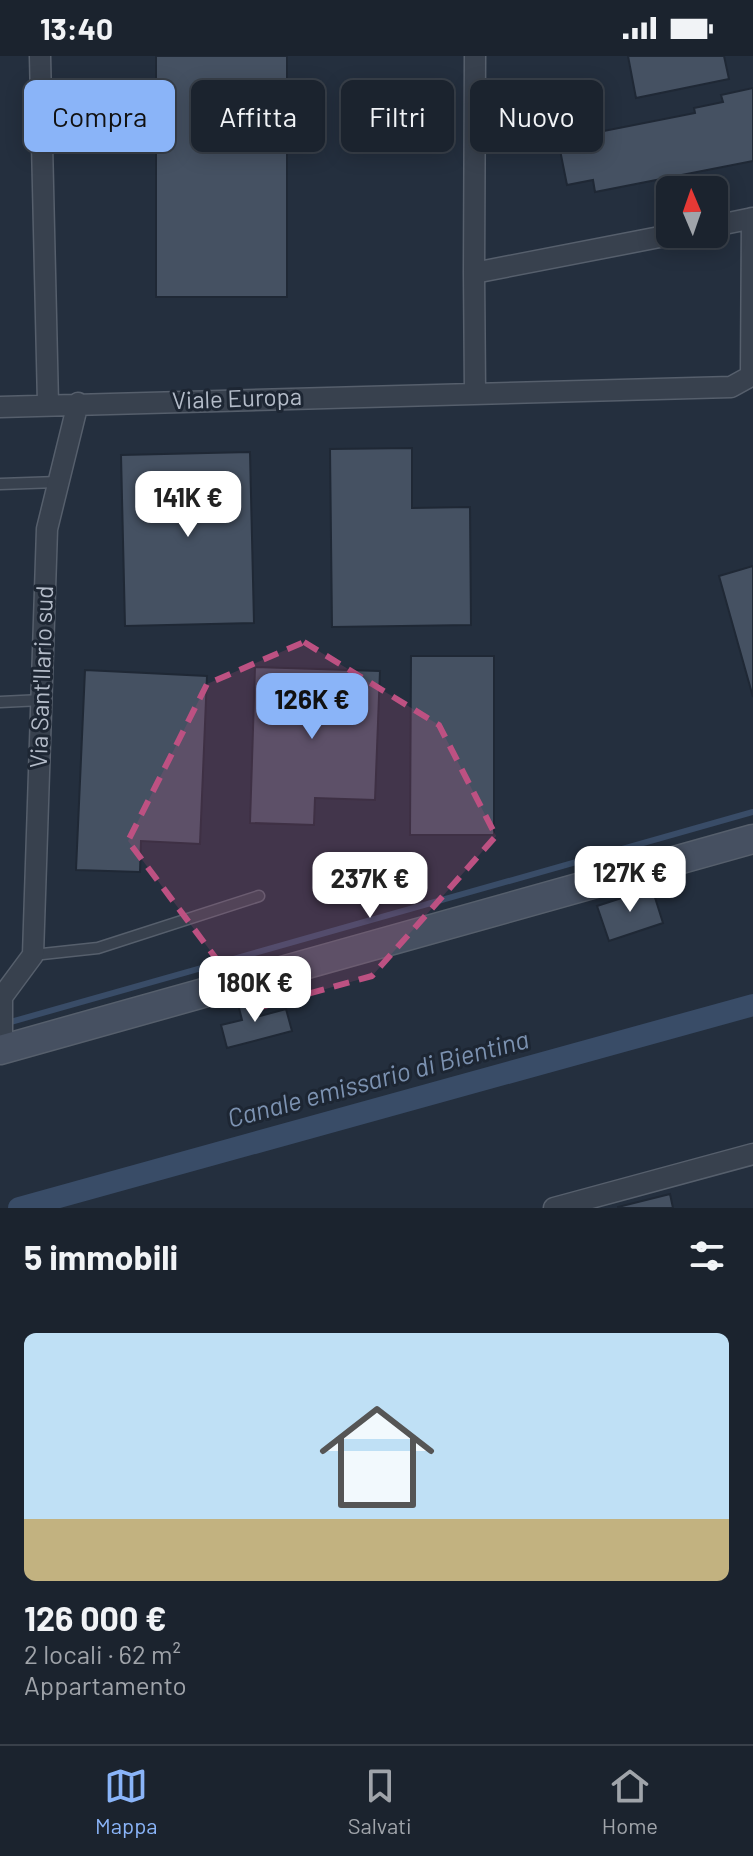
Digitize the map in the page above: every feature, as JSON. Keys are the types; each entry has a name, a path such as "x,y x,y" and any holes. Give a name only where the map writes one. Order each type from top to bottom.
{"main road":[{"path":"1,1045 753,839"}],"street":[{"path":"40,56 48,404"},
{"path":"475,56 475,392"},
{"name":"Viale Europa","path":"0,407 731,387 751,376 752,218 728,223"},
{"path":"474,273 656,238"},
{"name":"Via Sant'Ilario sud","path":"33,955 47,529 78,403"},
{"path":"1,1045 2,997 33,955"},
{"path":"554,1208 753,1154"}],"lane":[{"path":"0,484 58,482"},
{"path":"0,702 42,700"},
{"path":"33,955 98,948 259,896"}],"highlighted area":[{"path":"304,642 439,725 496,836 372,976 254,1009 128,841 207,684"}],"building":[{"path":"156,56 287,56 287,80 191,80 191,152 287,152 287,297 156,297 156,152 175,152 175,80 156,80"},
{"path":"628,56 724,56 729,79 636,98"},
{"path":"753,88 753,161 677,176 656,176 656,180 595,192 593,180 567,185 560,152 603,152 603,131 695,113 694,108 723,102 721,95"},
{"path":"412,448 412,508 470,507 471,625 332,627 330,449"},
{"path":"250,452 254,623 125,626 121,455"},
{"path":"753,566 753,697 719,576"},
{"path":"411,656 494,656 494,835 410,835"},
{"path":"255,667 380,671 375,800 315,798 314,825 250,823"},
{"path":"85,670 207,676 200,844 141,841 140,872 76,870"},
{"path":"652,888 663,923 609,941 597,906"},
{"path":"255,995 260,1016 286,1009 292,1031 227,1048 221,1025 242,1020 237,1000"},
{"path":"670,1194 673,1208 618,1208 618,1207"}],"waterway":[{"path":"7,1023 753,812"},
{"name":"Canale emissario di Bientina","path":"19,1208 753,1005"}]}
